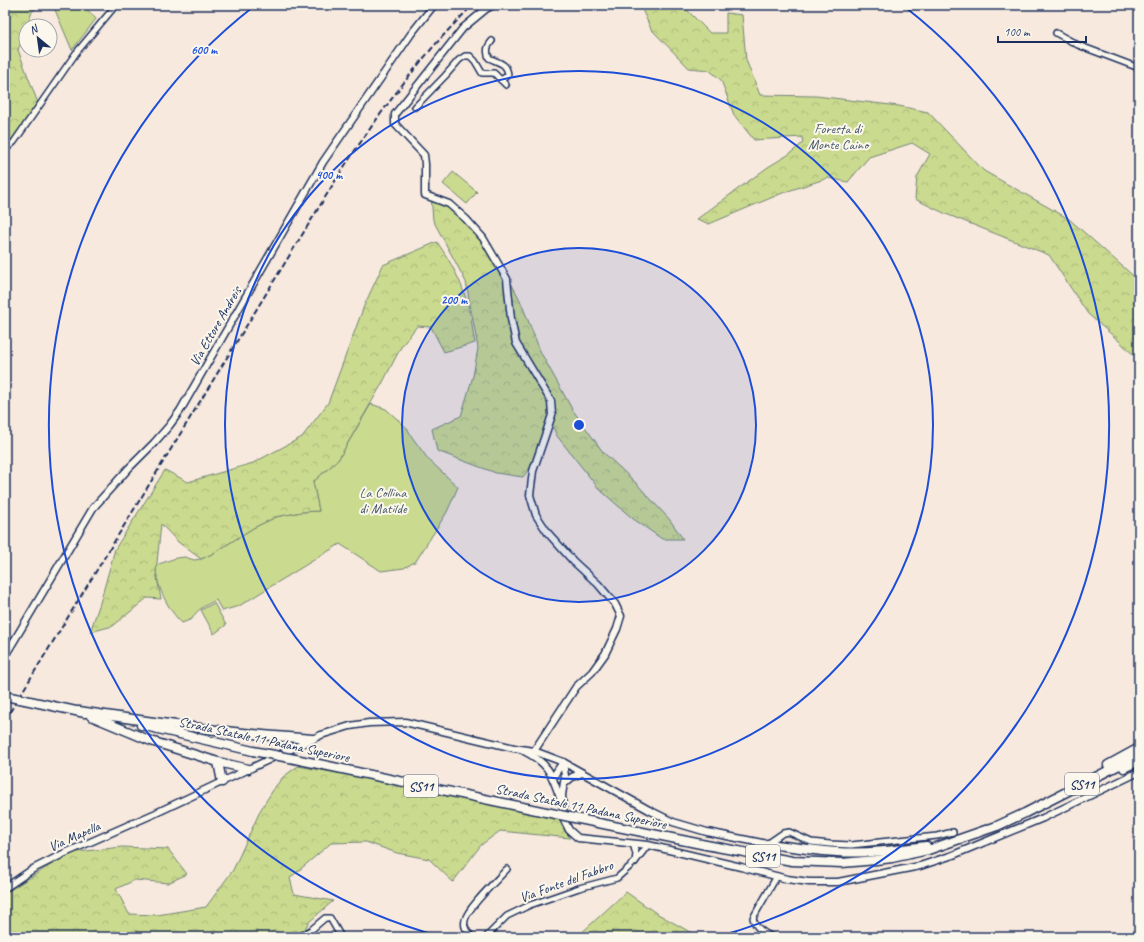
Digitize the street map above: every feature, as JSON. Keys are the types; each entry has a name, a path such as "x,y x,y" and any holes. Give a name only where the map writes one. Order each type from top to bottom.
{"highway":[{"name":"Strada Statale 11 Padana Superiore","path":"5,696 253,751 579,819 792,861 842,863 876,860 914,853 948,843 1026,813 1139,755"},
{"path":"79,712 269,736 312,739"},
{"path":"79,712 151,741 218,762 248,769"},
{"path":"1026,813 1065,787 1139,748"},
{"path":"1026,813 1052,804 1139,761"},
{"path":"218,762 222,782"},
{"path":"767,844 830,852 855,853 889,851 948,843"}],"street":[{"path":"5,150 14,142 76,53 116,5"},
{"name":"Via Ettore Andreis","path":"6,652 93,508 154,443 180,411 323,162 411,34 434,5"},
{"path":"493,5 463,28 395,114 395,124 424,155 425,195 449,204 466,219 483,238 507,279 511,319 516,343 551,401 552,415 532,471 530,495 536,514 548,533 573,561 598,584 615,604 621,616 617,628 604,654 592,672 576,687 534,751"},
{"path":"1056,33 1078,45 1139,68"},
{"path":"492,41 486,52 489,58 504,64 507,69 508,75 501,80"},
{"path":"415,107 459,60 465,56 470,56 475,61 482,73 494,73 506,85"},
{"name":"Via Mapella","path":"5,888 46,862 156,813 321,734 350,726 369,723 405,722 519,749"},
{"path":"519,749 534,751 563,762 673,822 707,832 767,844 783,833 789,832 811,842 851,845 916,839 953,832"},
{"path":"519,749 543,763 551,773 562,806 566,825 578,838 648,845 787,879 809,882 838,882 920,866 954,855 1043,818 1139,772"},
{"path":"554,779 555,774 563,762"},
{"path":"562,806 564,784 563,762"},
{"path":"564,784 568,779 582,773"},
{"path":"633,844 636,854 635,862"},
{"name":"Via Fonte del Fabbro","path":"486,937 507,916 530,905 566,892 616,878 635,862 648,845"},
{"path":"472,937 466,929 465,920 467,915 481,896 507,869"},
{"path":"772,937 755,925 753,918 777,876"},
{"path":"299,937 311,930 325,918 330,918 341,937"}],"green space":[{"path":"5,5 38,5 32,12 30,18 18,18 18,58 21,58 38,103 32,116 5,148"},
{"path":"53,5 83,5 96,19 72,50"},
{"name":"Foresta di Monte Caino","path":"640,5 682,5 710,33 726,33 726,13 742,15 746,60 760,95 816,96 899,106 928,112 984,171 1069,219 1139,281 1139,360 1088,314 1049,255 946,214 915,199 917,177 930,154 912,143 869,157 848,182 828,178 785,192 709,224 697,219 768,167 788,155 803,143 802,137 754,140 734,115 721,80 709,70 689,68 651,29"},
{"path":"453,172 477,192 467,204 443,184"},
{"path":"431,196 436,196 453,204 491,245 520,300 541,353 572,409 603,452 635,482 670,520 683,539 662,539 632,518 599,489 557,436 551,423 542,452 523,477 496,473 437,451 432,429 461,416 473,376 478,348 466,282 433,220"},
{"path":"437,242 447,257 463,289 475,343 444,352 431,327 417,326 401,347 383,382 338,460 313,482 319,511 301,512 276,517 253,528 214,553 201,559 178,542 161,524 156,572 161,599 147,598 113,626 90,632 100,603 115,549 165,470 188,482 253,463 302,437 328,403 364,306 383,265"},
{"name":"La Collina di Matilde","path":"371,404 386,409 407,428 428,459 458,487 447,512 416,561 404,568 381,571 340,544 239,606 222,611 216,600 199,610 192,619 182,623 167,604 163,596 156,572 156,565 176,558 185,557 194,560 201,559 214,553 253,528 276,517 301,512 319,511 313,482 338,460"},
{"path":"214,603 226,625 214,634 201,610"},
{"path":"298,766 413,786 558,819 570,838 500,831 481,845 453,882 429,859 397,853 366,842 331,843 290,878 294,894 333,901 309,922 300,937 5,937 5,893 75,850 77,852 122,847 168,849 187,874 168,883 135,880 116,889 129,914 157,915 206,907 233,870 261,809 275,787 283,777"},
{"path":"626,892 656,913 699,937 577,937"}],"railway":[{"path":"5,720 340,173 370,129 418,65 473,5"}]}
